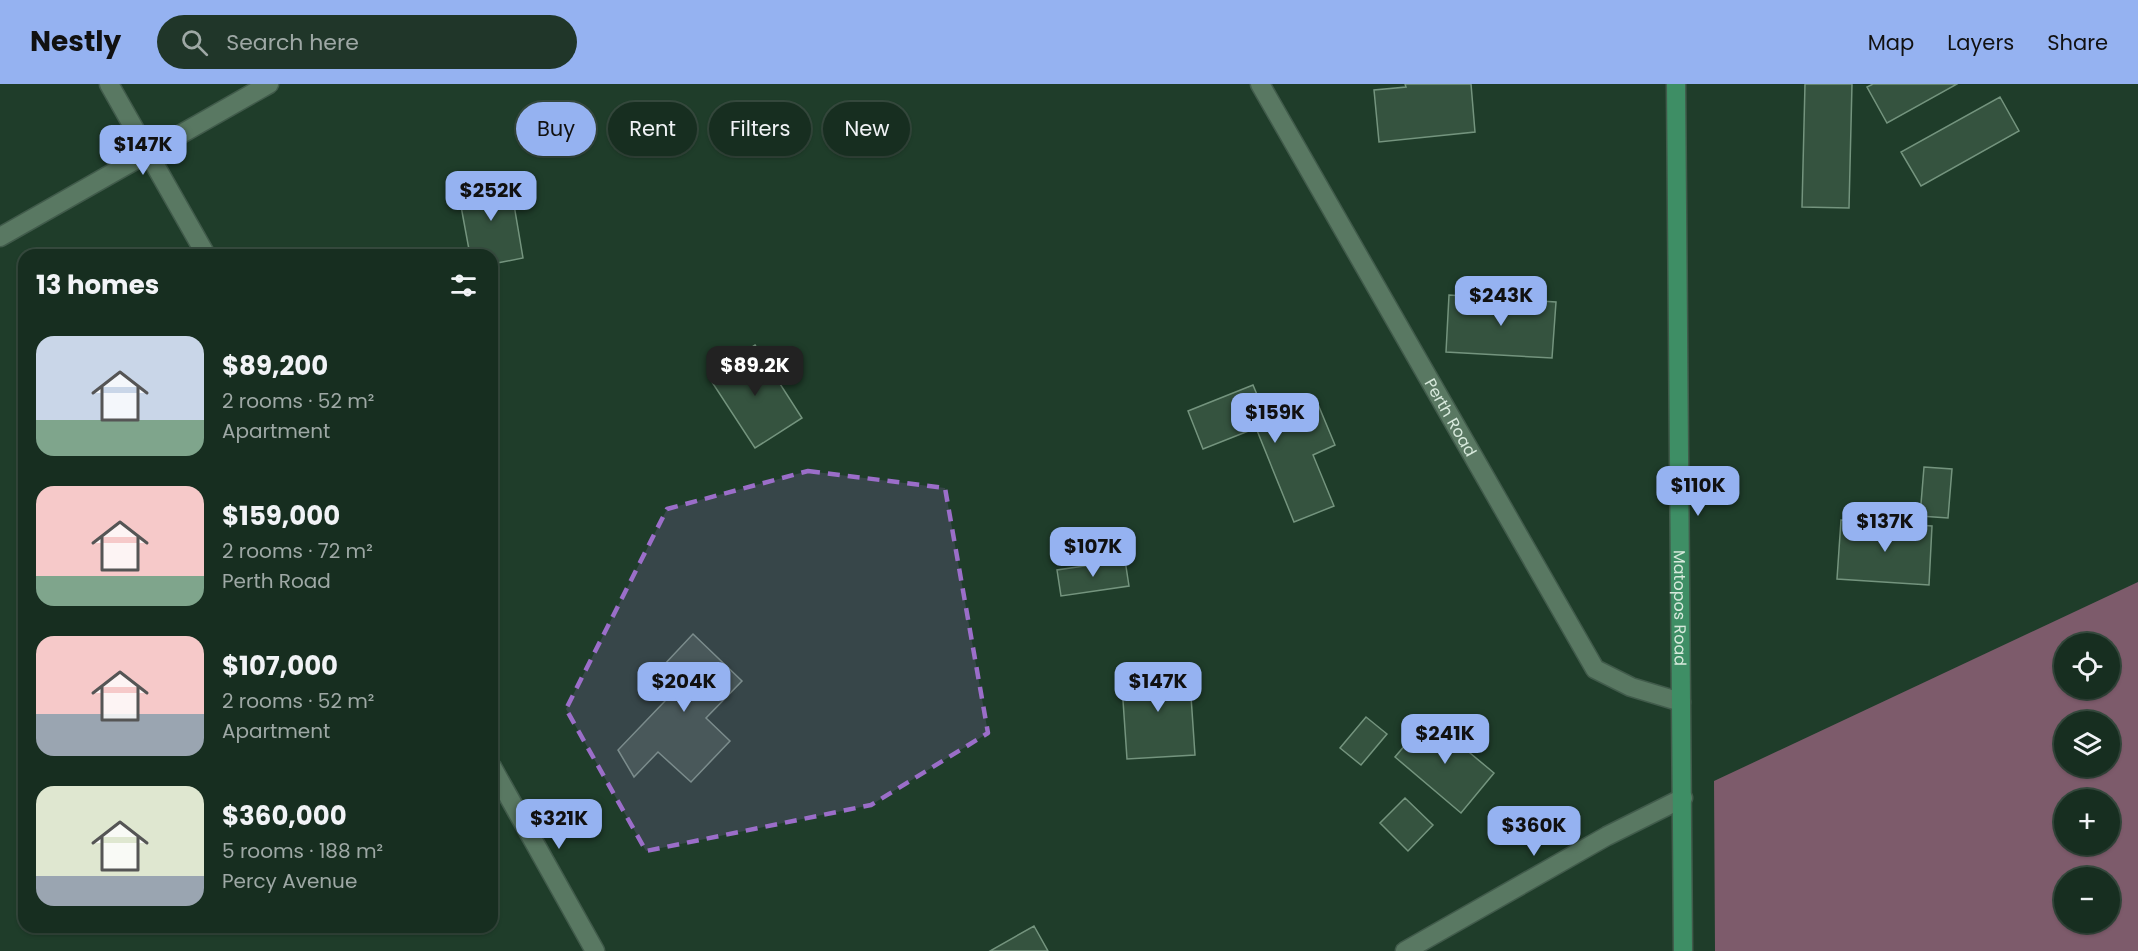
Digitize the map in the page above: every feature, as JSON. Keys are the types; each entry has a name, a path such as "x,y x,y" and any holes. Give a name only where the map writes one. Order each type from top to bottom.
{"main road":[{"name":"Matopos Road","path":"1676,84 1683,951"}],"street":[{"path":"110,84 203,249"},
{"path":"0,237 269,84"},
{"name":"Perth Road","path":"1260,84 1595,669 1631,687 1681,702"},
{"path":"498,778 595,951"},
{"path":"1405,951 1607,836 1683,798"}],"highlighted area":[{"path":"808,471 945,488 988,733 871,805 646,851 566,709 667,509"}],"shaded area":[{"path":"2138,582 2138,951 1715,951 1714,781"}],"building":[{"path":"1405,84 1471,84 1475,132 1379,142 1374,90 1406,87"},
{"path":"1805,84 1852,84 1849,208 1802,207"},
{"path":"1873,84 1957,84 1887,123 1867,87"},
{"path":"2000,97 2019,131 1921,186 1901,152"},
{"path":"510,181 523,258 498,263 498,249 469,249 458,190"},
{"path":"1449,295 1556,302 1552,358 1446,352"},
{"path":"755,345 802,418 755,448 708,376"},
{"path":"1253,385 1268,421 1317,402 1335,445 1313,455 1334,506 1294,522 1256,428 1203,449 1188,411"},
{"path":"1924,467 1952,469 1948,518 1920,516"},
{"path":"1841,520 1932,526 1929,585 1837,579"},
{"path":"1125,560 1129,586 1061,596 1057,570"},
{"path":"693,634 742,681 706,718 730,741 691,782 658,752 634,777 618,750 665,701 647,683"},
{"path":"1189,667 1195,755 1127,759 1121,671"},
{"path":"1366,717 1387,734 1361,765 1340,748"},
{"path":"1428,718 1494,773 1461,813 1395,757"},
{"path":"1405,798 1433,825 1408,851 1380,823"},
{"path":"1034,926 1048,951 990,951"}]}
